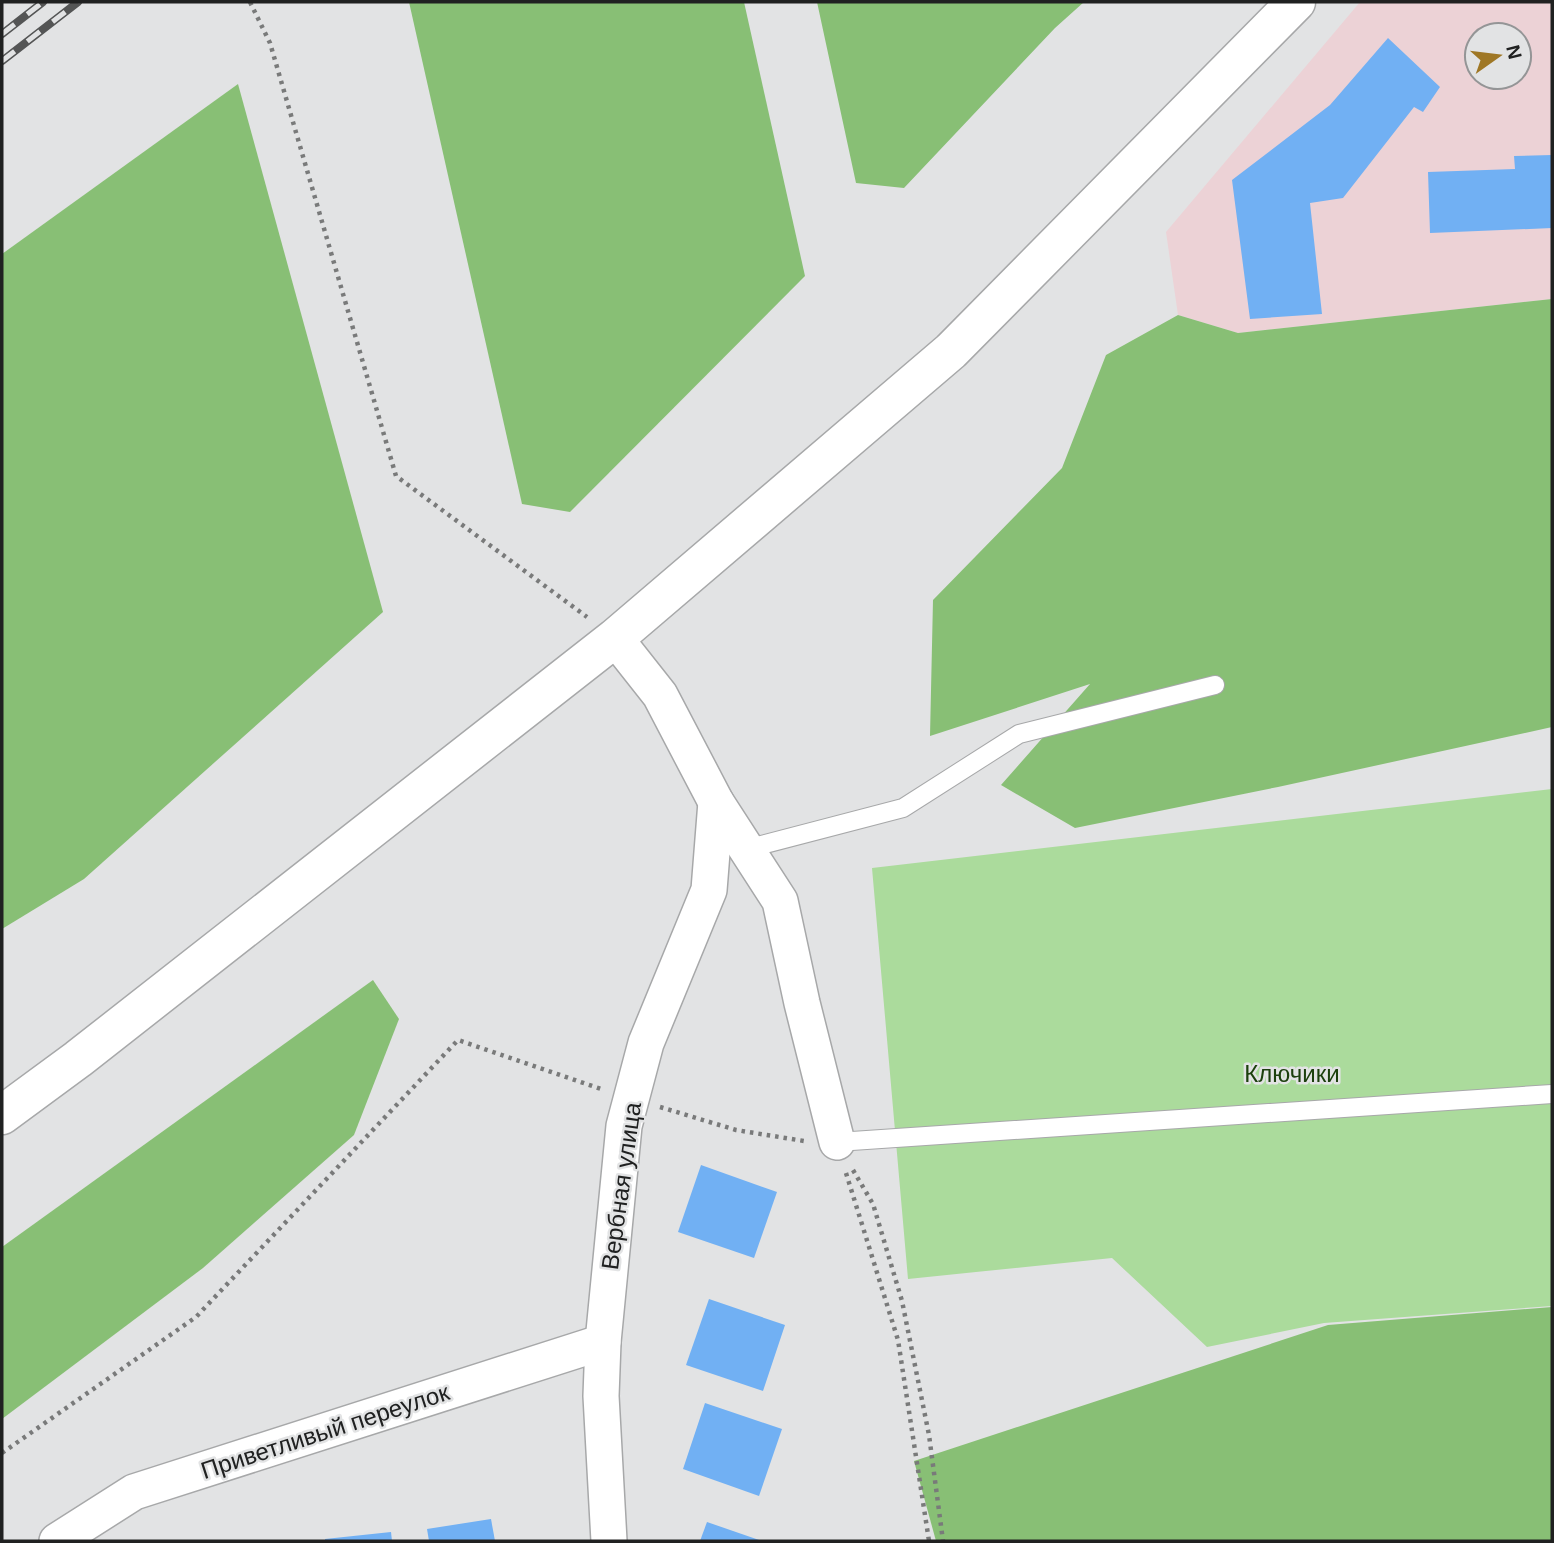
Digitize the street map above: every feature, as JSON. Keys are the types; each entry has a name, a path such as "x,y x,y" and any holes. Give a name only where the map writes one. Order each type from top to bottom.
{"main road":[{"path":"2,1115 78,1059 615,638 951,351 1296,2"}],"street":[{"path":"615,638 660,695 716,802 780,901 837,1142"},
{"name":"Вербная улица","path":"609,1541 601,1396 603,1342 624,1126 646,1043 709,890 716,802"},
{"name":"Приветливый переулок","path":"57,1541 134,1492 603,1342"}],"lane":[{"path":"746,849 903,808 1019,734 1215,685"},
{"path":"837,1142 1552,1094"}],"path":[{"path":"250,2 270,43 396,476 615,638"},
{"path":"2,1453 196,1317 458,1040 632,1099 736,1130 802,1141 837,1142"},
{"path":"837,1142 898,1340 929,1541"},
{"path":"837,1142 873,1204 902,1301 929,1434 943,1541"}],"shaded area":[{"path":"1360,2 1552,2 1552,299 1238,333 1178,315 1166,232"}],"green space":[{"path":"409,2 744,2 805,276 570,512 522,504"},
{"path":"817,2 1084,2 1055,28 904,188 856,183"},
{"path":"238,84 383,612 84,879 2,929 2,254"},
{"path":"1552,299 1552,727 1075,828 1001,785 1090,684 930,736 933,600 1062,468 1106,355 1178,315 1238,333"},
{"name":"Ключики","path":"1552,789 1552,1306 1324,1323 1207,1347 1112,1258 908,1279 872,868"},
{"path":"373,980 399,1019 354,1135 203,1268 2,1419 2,1247"},
{"path":"1552,1307 1552,1541 936,1541 914,1461 1328,1325"}],"building":[{"path":"1388,38 1440,87 1423,112 1414,107 1343,198 1310,203 1322,314 1250,319 1232,180 1330,105"},
{"path":"1552,155 1552,228 1430,233 1428,172 1515,169 1514,156"},
{"path":"701,1165 777,1192 754,1258 678,1232"},
{"path":"709,1299 785,1325 763,1391 686,1365"},
{"path":"705,1403 782,1429 759,1496 683,1469"},
{"path":"491,1519 495,1541 429,1541 427,1529"},
{"path":"707,1522 762,1541 700,1541"},
{"path":"391,1532 392,1541 325,1541 325,1539"}],"railway":[{"path":"2,34 43,2"},
{"path":"2,61 78,2"}]}
